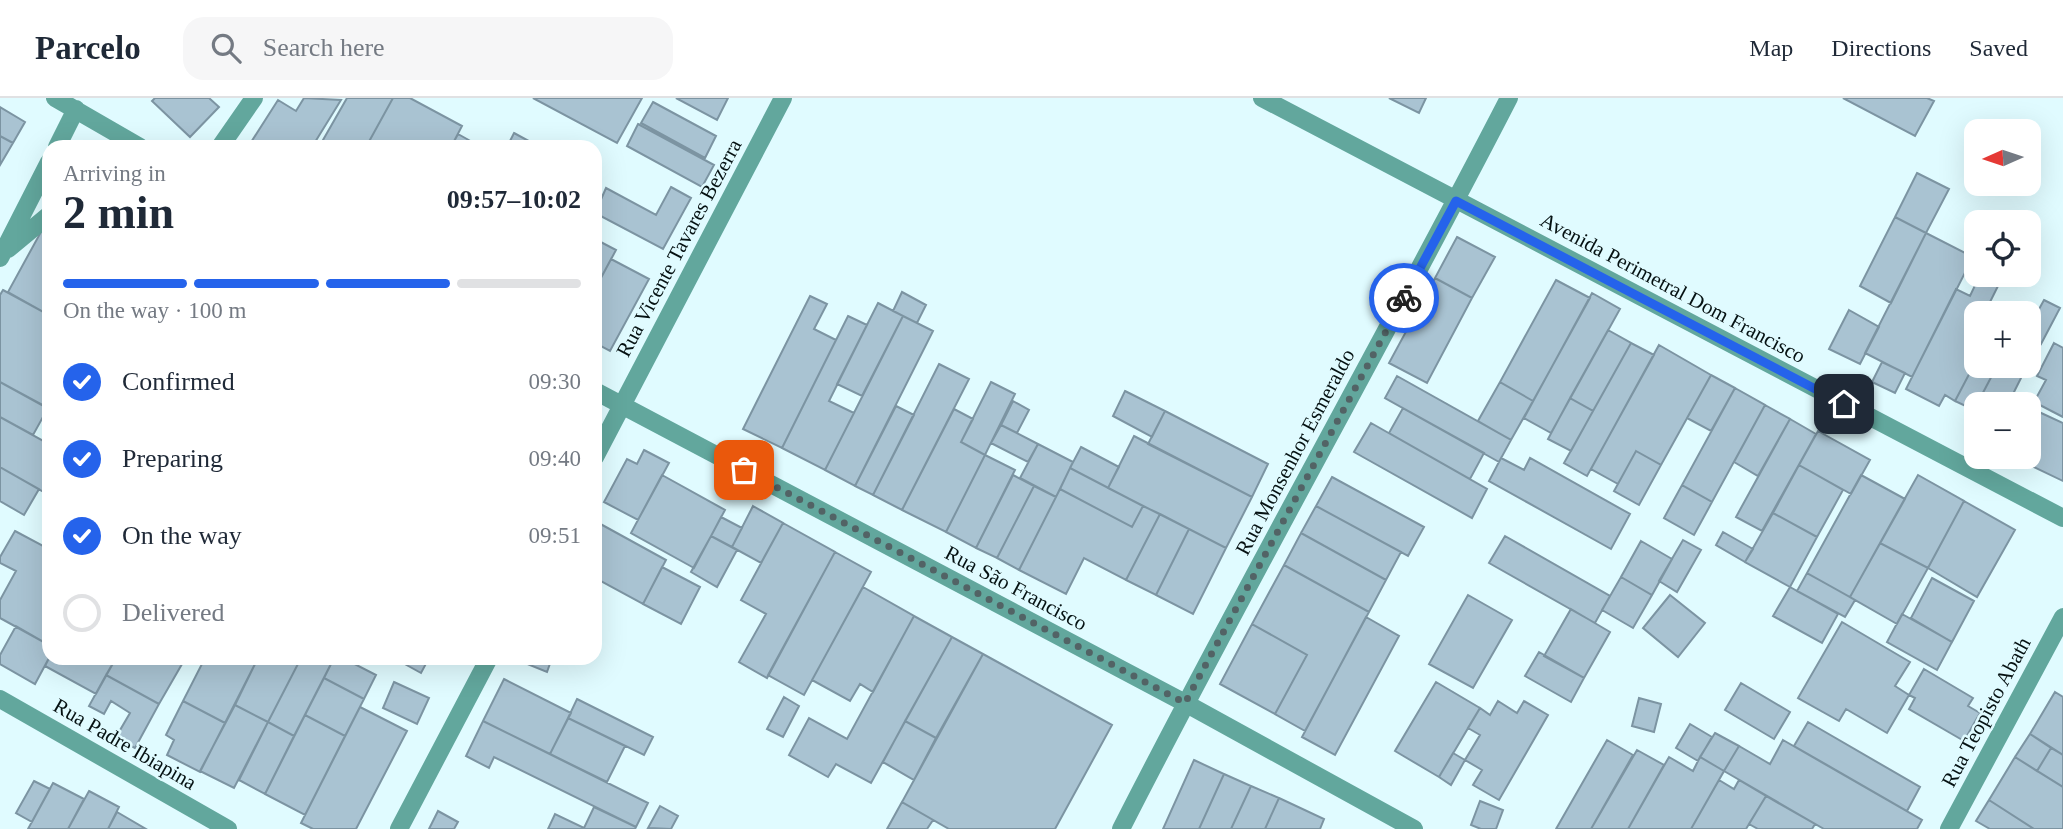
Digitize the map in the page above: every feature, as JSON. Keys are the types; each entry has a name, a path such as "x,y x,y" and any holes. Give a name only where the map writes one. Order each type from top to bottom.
{"street":[{"path":"55,98 126,140"},
{"path":"225,140 254,98"},
{"name":"Rua Vicente Tavares Bezerra","path":"602,444 783,98"},
{"name":"Avenida Perimetral Dom Francisco","path":"1262,98 2063,518"},
{"name":"Rua Monsenhor Esmeraldo","path":"1121,829 1185,703 1509,98"},
{"path":"60,140 76,109"},
{"path":"1,256 42,176"},
{"path":"1,256 42,221"},
{"name":"Rua São Francisco","path":"602,395 1185,703 1414,829"},
{"name":"Rua Teopisto Abath","path":"1949,829 2063,617"},
{"path":"399,829 485,665"},
{"name":"Rua Padre Ibiapina","path":"0,699 228,829"}],"building":[{"path":"155,98 209,98 219,107 190,137 152,101"},
{"path":"304,98 341,100 316,140 252,140 278,100 296,111"},
{"path":"347,98 393,98 370,140 323,140"},
{"path":"393,98 410,98 462,126 455,140 370,140"},
{"path":"533,98 642,98 617,143"},
{"path":"676,98 728,98 717,120"},
{"path":"1389,98 1426,98 1419,113"},
{"path":"1843,98 1927,98 1934,101 1915,136"},
{"path":"653,102 716,136 705,158 641,123"},
{"path":"0,107 25,122 13,143 0,136"},
{"path":"638,124 714,165 702,187 627,146"},
{"path":"514,133 527,140 510,140"},
{"path":"458,134 469,140 455,140"},
{"path":"0,136 13,143 0,165"},
{"path":"1917,173 1949,189 1926,233 1895,217"},
{"path":"671,187 691,198 663,249 602,217 602,197 606,188 656,215"},
{"path":"1895,217 1926,233 1891,303 1860,286"},
{"path":"42,230 42,311 8,292"},
{"path":"1926,233 1964,252 1964,275 1912,377 1865,353"},
{"path":"1457,237 1495,257 1472,298 1435,278"},
{"path":"602,243 616,250 602,276"},
{"path":"611,259 649,279 610,351 602,347 602,276"},
{"path":"1435,278 1472,298 1427,383 1389,363"},
{"path":"1556,280 1590,298 1533,401 1500,382"},
{"path":"1974,287 1998,287 1990,301 1964,301 1964,378 1967,378 1955,401 1945,395 1939,406 1906,389 1956,289 1970,296"},
{"path":"3,290 42,311 42,405 0,382 0,295"},
{"path":"902,292 926,305 917,323 893,311"},
{"path":"1592,293 1620,309 1551,433 1524,418"},
{"path":"810,296 827,304 814,329 836,340 782,448 743,429"},
{"path":"2044,300 2060,308 2041,344 2041,305"},
{"path":"878,303 903,316 862,396 837,384"},
{"path":"1849,310 1879,327 1860,364 1829,349"},
{"path":"848,316 867,325 829,401 854,413 825,470 782,448"},
{"path":"903,316 933,331 855,486 825,470"},
{"path":"1608,330 1631,343 1593,411 1570,398"},
{"path":"1631,343 1654,355 1587,476 1564,463"},
{"path":"2054,343 2063,348 2063,417 2041,406 2039,392 2046,380 2041,378 2041,368"},
{"path":"1659,345 1711,375 1661,465 1636,451 1618,484 1591,469"},
{"path":"1882,362 1905,373 1895,393 1872,382"},
{"path":"939,364 969,379 902,510 873,495"},
{"path":"1711,375 1735,388 1711,431 1687,418"},
{"path":"1397,376 1511,440 1499,462 1385,398"},
{"path":"1967,378 1991,378 1983,392 1964,392 1964,405 1955,401"},
{"path":"1991,378 2021,378 2014,392 1983,392"},
{"path":"0,382 42,405 42,419 33,435 0,417"},
{"path":"991,382 1015,394 985,455 961,442"},
{"path":"1500,382 1533,401 1511,440 1478,421"},
{"path":"1735,388 1765,405 1712,502 1682,485"},
{"path":"1125,391 1165,411 1152,437 1113,416"},
{"path":"1570,398 1593,411 1571,451 1548,439"},
{"path":"1013,401 1029,410 1017,433 1001,425"},
{"path":"1765,405 1790,419 1758,476 1734,462"},
{"path":"896,406 914,415 873,495 855,486"},
{"path":"1403,408 1484,453 1470,479 1389,433"},
{"path":"954,409 973,419 961,442 985,455 946,532 902,510"},
{"path":"1165,411 1268,464 1252,497 1148,444"},
{"path":"2041,413 2063,423 2063,481 2038,469 2041,469"},
{"path":"0,417 42,440 42,491 0,467"},
{"path":"1790,419 1816,434 1762,531 1736,517"},
{"path":"1371,423 1487,489 1472,518 1354,452"},
{"path":"1001,425 1038,444 1028,462 991,443"},
{"path":"1818,431 1870,460 1851,494 1799,465"},
{"path":"1134,436 1252,497 1226,548 1108,488"},
{"path":"1038,444 1073,462 1056,497 1020,478"},
{"path":"1081,447 1119,467 1108,488 1070,468"},
{"path":"644,450 669,463 638,520 604,502 627,459 637,464"},
{"path":"1636,451 1661,465 1639,505 1614,491"},
{"path":"985,455 1015,470 976,548 946,532"},
{"path":"1501,458 1524,470 1530,458 1630,514 1611,549 1489,481"},
{"path":"1799,465 1843,490 1817,537 1773,513"},
{"path":"0,467 39,489 24,515 0,501"},
{"path":"1070,468 1143,506 1132,527 1060,489"},
{"path":"662,475 725,510 694,568 631,533"},
{"path":"1013,475 1034,486 997,558 976,548"},
{"path":"1861,475 1905,499 1850,597 1807,573"},
{"path":"1918,475 1964,501 1928,568 1880,543"},
{"path":"1332,477 1424,527 1408,556 1316,506"},
{"path":"1682,485 1712,502 1694,535 1664,518"},
{"path":"1034,486 1056,497 1019,570 997,558"},
{"path":"1060,489 1132,527 1143,506 1160,514 1126,580 1084,558 1066,594 1019,570"},
{"path":"1964,501 2015,530 1977,597 1928,568"},
{"path":"753,506 783,523 761,563 732,547"},
{"path":"1316,506 1401,552 1386,580 1301,533"},
{"path":"1773,513 1817,537 1790,587 1745,562"},
{"path":"1160,514 1189,529 1156,595 1126,580"},
{"path":"721,517 742,528 732,547 711,536"},
{"path":"783,523 835,552 767,678 739,662 766,614 741,600"},
{"path":"602,525 666,560 643,604 602,582"},
{"path":"1189,529 1226,548 1193,614 1156,595"},
{"path":"15,531 42,545 42,641 0,618 0,600 16,571 0,563 0,557"},
{"path":"1723,532 1753,549 1745,562 1716,545"},
{"path":"1301,533 1386,580 1369,612 1284,565"},
{"path":"711,536 737,550 717,587 691,572"},
{"path":"1505,536 1610,596 1595,623 1489,563"},
{"path":"1683,540 1701,550 1677,592 1659,581"},
{"path":"1641,541 1672,559 1652,595 1621,577"},
{"path":"1880,543 1928,568 1897,624 1850,597"},
{"path":"835,552 871,572 804,695 768,675"},
{"path":"1284,565 1369,612 1305,731 1275,714 1307,655 1252,624"},
{"path":"662,567 700,587 681,624 643,604"},
{"path":"1807,573 1855,600 1845,617 1797,591"},
{"path":"1621,577 1652,595 1633,628 1602,610"},
{"path":"1932,578 1974,601 1952,642 1911,618"},
{"path":"863,587 914,616 873,692 860,684 850,701 812,680"},
{"path":"1790,587 1838,614 1822,643 1773,616"},
{"path":"1468,595 1512,620 1473,688 1429,664"},
{"path":"1670,595 1705,623 1678,657 1643,628"},
{"path":"1571,609 1610,632 1584,678 1544,656"},
{"path":"1902,614 1952,642 1937,670 1887,642"},
{"path":"914,616 952,637 871,783 836,764 828,777 789,755 809,718 847,739"},
{"path":"1366,617 1399,636 1335,755 1302,737"},
{"path":"1842,622 1910,662 1895,686 1909,695 1887,733 1846,709 1839,721 1798,698"},
{"path":"1252,624 1307,655 1275,714 1220,684"},
{"path":"16,626 42,641 42,665 45,665 35,684 0,664 0,655"},
{"path":"952,637 983,654 936,738 905,721"},
{"path":"1539,652 1584,678 1571,702 1525,676"},
{"path":"983,654 1112,725 1055,829 949,829 902,802"},
{"path":"46,665 112,665 96,694"},
{"path":"112,665 181,665 159,704 106,675"},
{"path":"201,665 254,665 225,723 183,701"},
{"path":"255,665 297,665 268,722 235,705"},
{"path":"297,665 330,665 294,736 268,722"},
{"path":"330,665 357,665 376,675 364,699 324,678"},
{"path":"407,665 425,665 421,673"},
{"path":"530,665 550,665 547,672"},
{"path":"1924,669 1973,698 1968,706 1980,713 1964,741 1909,709 1915,698 1909,695"},
{"path":"106,675 159,704 135,748 116,737 130,713 111,701 104,714 89,706"},
{"path":"324,678 364,699 345,736 305,715"},
{"path":"504,679 571,713 550,754 483,721"},
{"path":"394,682 429,698 417,724 383,708"},
{"path":"1436,682 1480,708 1439,777 1395,751"},
{"path":"1741,683 1790,712 1774,739 1725,710"},
{"path":"2055,692 2063,697 2063,755 2030,734"},
{"path":"784,697 799,706 783,737 767,729"},
{"path":"1639,698 1661,704 1654,732 1632,726"},
{"path":"577,699 653,737 644,755 568,718"},
{"path":"183,701 225,723 200,772 167,755 174,740 166,735"},
{"path":"1498,701 1517,713 1524,701 1548,715 1499,800 1473,785 1482,770 1465,760 1480,735 1468,728 1480,708 1490,715"},
{"path":"235,705 268,722 234,788 200,771"},
{"path":"360,707 407,731 356,829 313,829 301,823"},
{"path":"305,715 345,736 305,815 265,794"},
{"path":"568,718 625,746 607,782 550,754"},
{"path":"483,721 648,803 636,827 494,757 489,768 466,756"},
{"path":"905,721 936,738 914,780 883,762"},
{"path":"268,722 294,736 265,794 239,780"},
{"path":"1808,722 1920,787 1907,811 1794,746"},
{"path":"1690,724 1712,737 1698,761 1676,748"},
{"path":"1715,733 1739,746 1724,771 1700,757"},
{"path":"2030,734 2051,748 2037,771 2015,757"},
{"path":"1607,740 1633,755 1591,829 1556,829"},
{"path":"1783,740 1922,820 1917,829 1824,829 1724,771 1739,746 1770,764"},
{"path":"2051,748 2063,755 2063,787 2037,771"},
{"path":"1637,750 1664,765 1628,829 1591,829"},
{"path":"1453,753 1465,760 1451,785 1439,777"},
{"path":"1669,757 1693,771 1700,757 1724,771 1691,829 1628,829"},
{"path":"2015,757 2063,787 2063,829 2034,829 1989,800"},
{"path":"1194,760 1224,774 1199,829 1163,829"},
{"path":"1224,774 1251,786 1231,829 1199,829"},
{"path":"1719,780 1734,789 1739,780 1766,796 1746,829 1691,829"},
{"path":"34,781 50,789 32,822 16,813"},
{"path":"53,783 84,799 68,829 28,829"},
{"path":"1251,786 1279,798 1265,829 1231,829"},
{"path":"89,791 119,807 108,829 68,829"},
{"path":"1766,796 1815,824 1812,829 1758,829 1749,824"},
{"path":"1279,798 1324,819 1320,829 1265,829"},
{"path":"1989,800 2034,829 1990,829 1976,821"},
{"path":"1480,801 1503,810 1496,829 1481,829 1471,825"},
{"path":"902,802 933,820 927,829 887,829"},
{"path":"660,806 678,816 671,829 648,828"},
{"path":"594,807 636,827 635,829 548,829 555,814 584,828"},
{"path":"438,811 458,822 454,829 429,829"},
{"path":"117,812 146,829 108,829"}],"way so far":[{"path":"744,470 1185,703 1404,298"}],"route":[{"path":"1404,298 1456,201 1844,404"}]}
